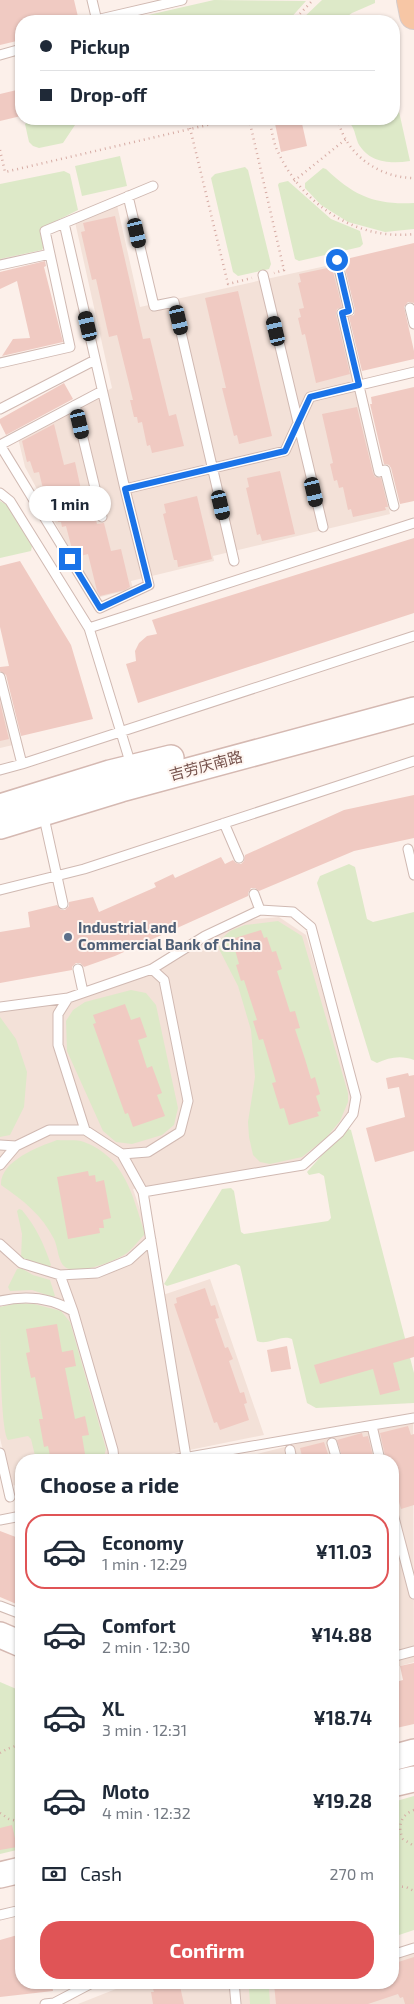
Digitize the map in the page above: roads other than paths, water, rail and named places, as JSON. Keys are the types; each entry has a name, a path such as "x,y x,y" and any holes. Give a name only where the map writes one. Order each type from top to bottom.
{"main road":[{"path":"410,0 414,15"},
{"name":"吉劳庆南路","path":"0,807 132,768 414,698"},
{"name":"吉劳庆南路","path":"0,826 121,789 414,710"},
{"path":"0,1635 15,1641"},
{"path":"399,1756 414,1752"},
{"path":"0,1875 15,1871"}],"lane":[{"path":"92,0 96,15"},
{"path":"118,15 182,0"},
{"path":"0,55 15,51"},
{"path":"0,362 70,347 45,231 153,186"},
{"path":"128,196 154,306 174,302 234,561"},
{"path":"64,223 149,585 100,608 0,445 102,391"},
{"path":"0,265 50,254"},
{"path":"337,260 349,311 342,313 379,472 386,470 394,506"},
{"path":"263,275 322,527"},
{"path":"410,308 414,324"},
{"path":"0,409 95,360"},
{"path":"125,489 285,451 310,397 414,372"},
{"path":"75,405 102,517"},
{"path":"0,493 10,501 89,628 132,768"},
{"path":"89,628 414,523"},
{"path":"0,770 414,636"},
{"path":"0,677 22,764"},
{"path":"0,890 84,869 414,761"},
{"path":"43,813 63,904"},
{"path":"224,823 239,858"},
{"path":"408,849 414,875"},
{"path":"254,894 260,910"},
{"path":"0,1007 68,998 152,969 205,936 260,910 293,912 311,927 356,1097 353,1114 339,1134 304,1165 143,1192"},
{"path":"78,969 83,992"},
{"path":"122,1154 148,1152 180,1132 188,1101 164,980 152,969"},
{"path":"68,998 58,1014 58,1045 85,1130"},
{"path":"0,1165 16,1146 49,1130 85,1130 122,1154 143,1192 186,1454"},
{"path":"0,1145 16,1146"},
{"path":"0,1244 21,1263 60,1276 96,1273 105,1270 129,1260 151,1240"},
{"path":"60,1276 73,1311 113,1454"},
{"path":"0,1301 17,1297 57,1302 73,1311"},
{"path":"204,1454 414,1418"},
{"path":"372,1426 379,1454"},
{"path":"332,1442 335,1454"},
{"path":"290,1450 291,1454"},
{"path":"0,1453 10,1497"},
{"path":"0,1520 15,1517"},
{"path":"399,1535 414,1594"},
{"path":"0,1606 15,1612"},
{"path":"399,1655 414,1651"},
{"path":"0,1915 15,1911"},
{"path":"399,1952 414,1948"},
{"path":"45,2004 54,2003 81,1989"},
{"path":"235,1989 236,2004"}],"place":[{"name":"Industrial and Commercial Bank of China","path":"68,937"}]}
